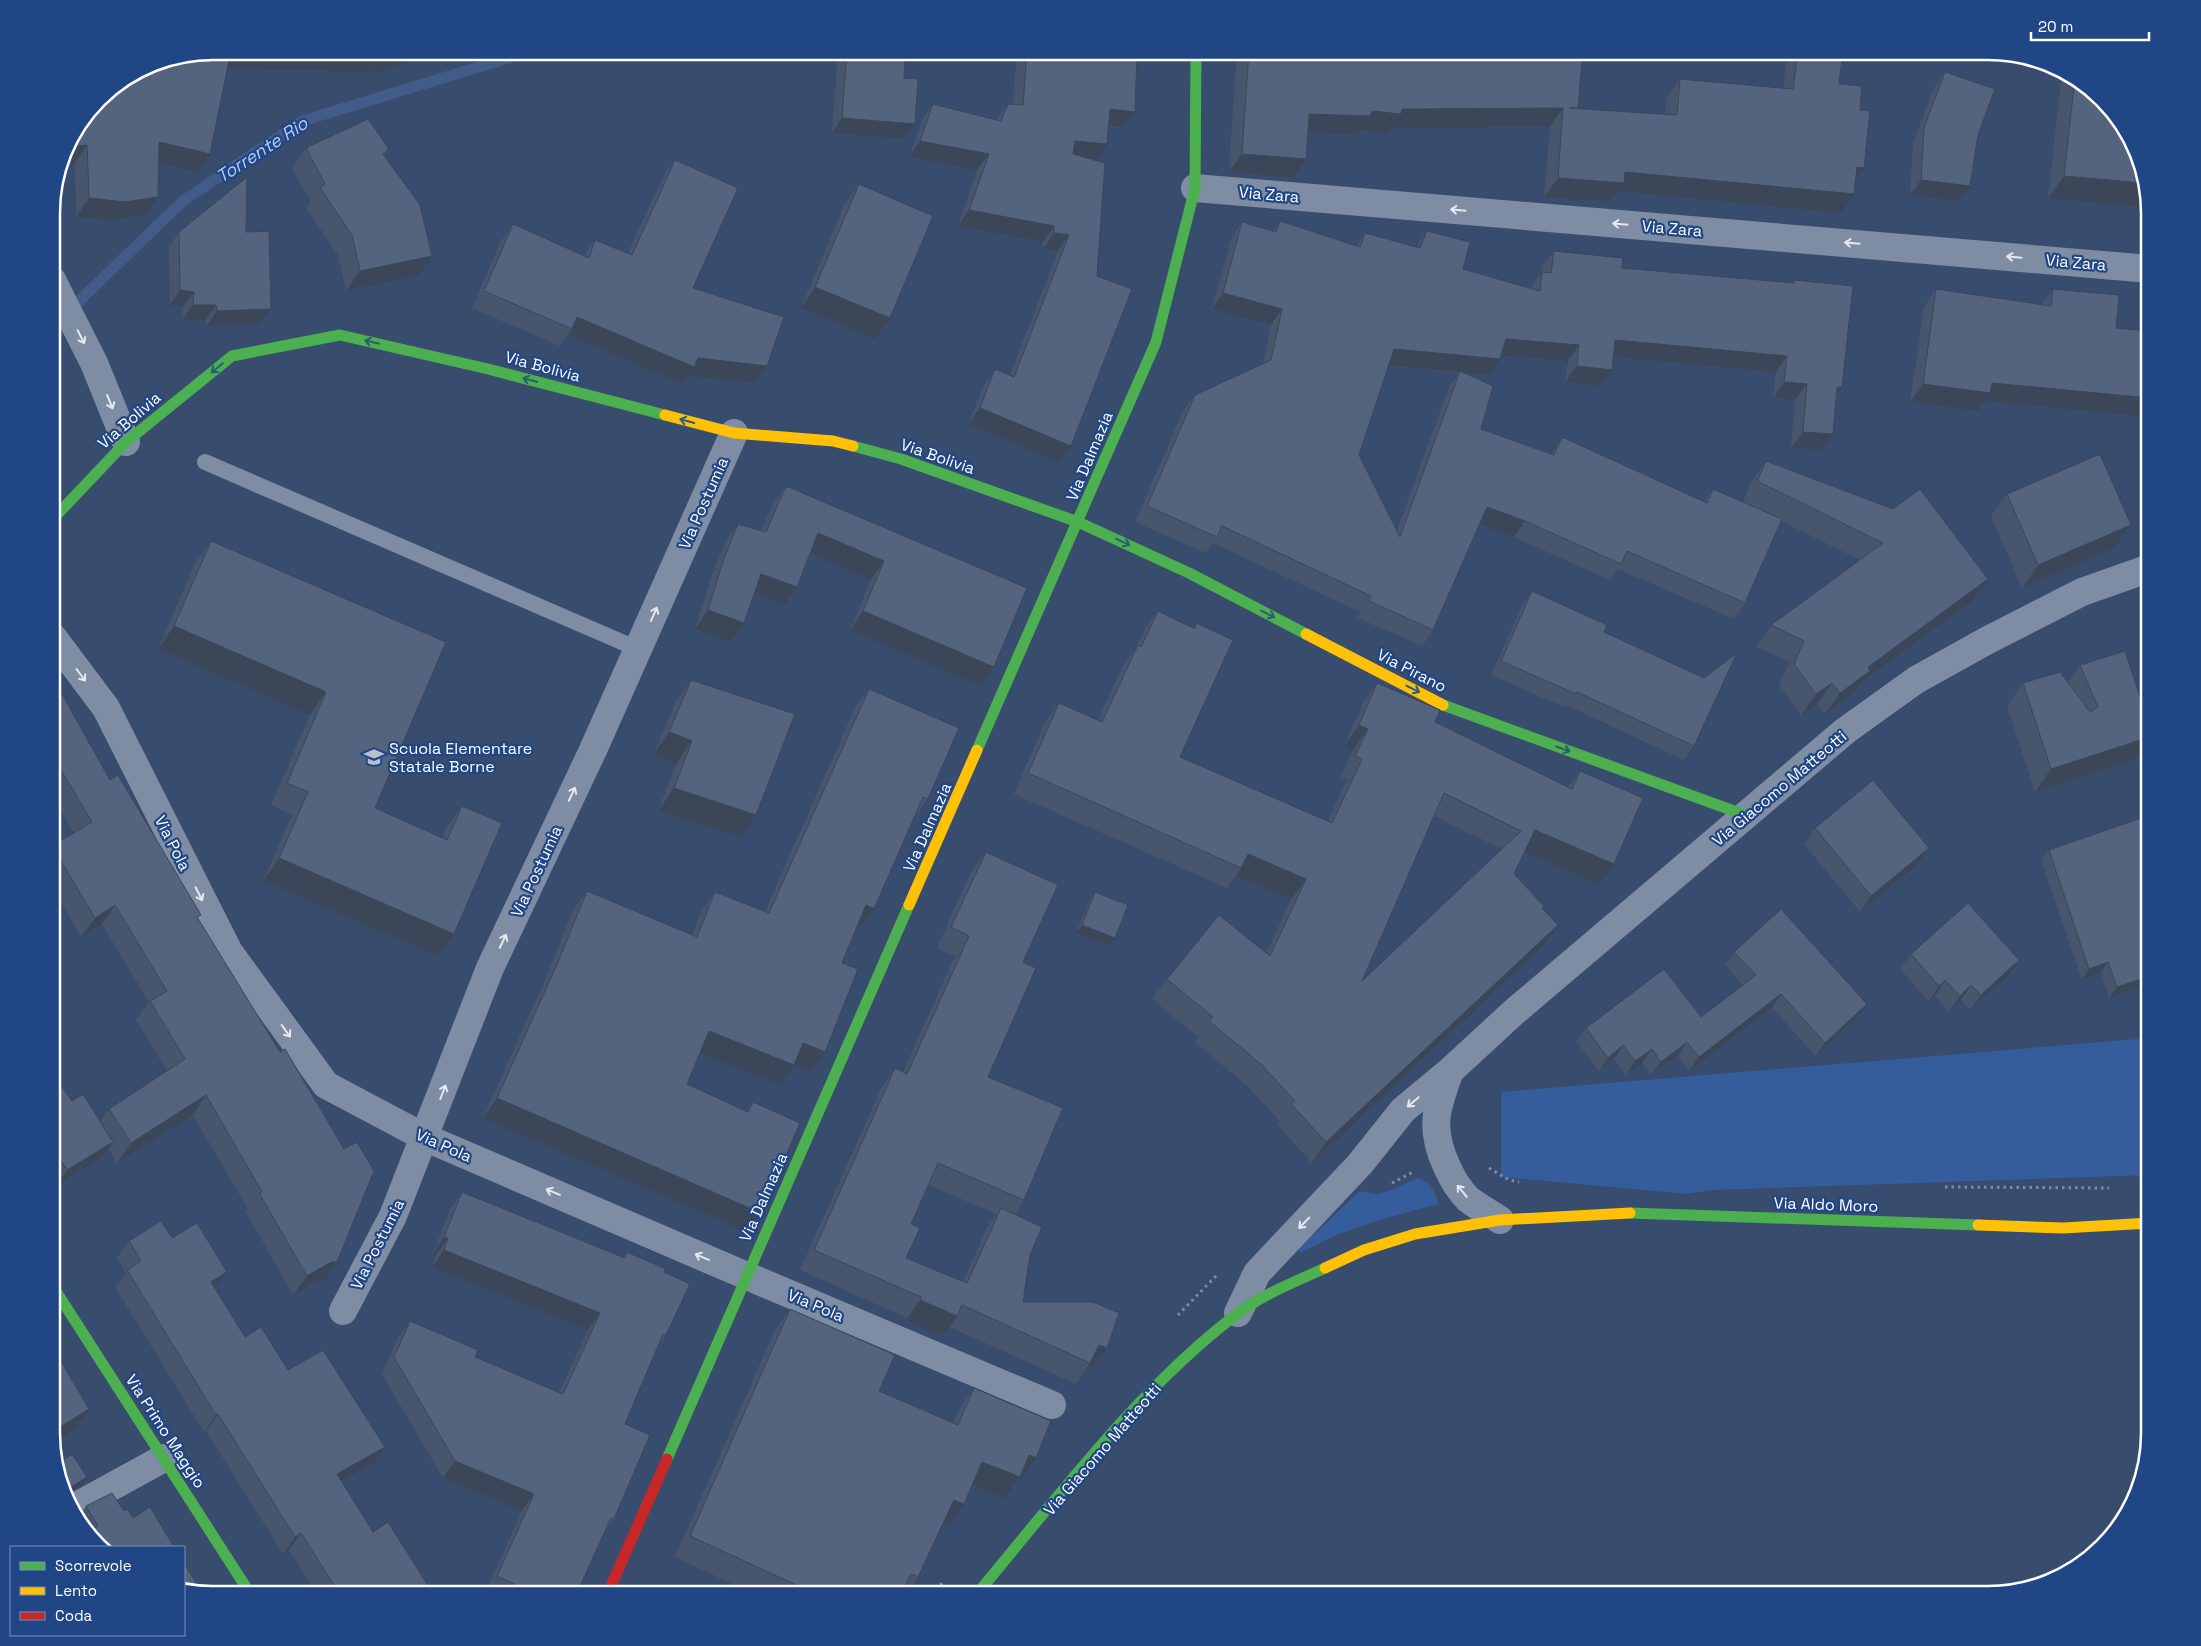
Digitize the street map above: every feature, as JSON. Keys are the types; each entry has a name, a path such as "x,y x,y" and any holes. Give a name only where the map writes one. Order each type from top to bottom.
{"street":[{"name":"Via Dalmazia","path":"611,1586 1156,342 1195,188 1196,60"},
{"name":"Via Zara","path":"1195,188 2141,268"},
{"path":"60,296 94,363 126,442"},
{"name":"Via Bolivia","path":"60,512 126,442 232,356 340,334 488,369 734,433 833,441 901,459 1078,522"},
{"name":"Via Postumia","path":"343,1311 393,1216 426,1138 490,968 638,649 734,433"},
{"name":"Via Pirano","path":"1078,522 1189,573 1441,704 1745,815"},
{"name":"Via Giacomo Matteotti","path":"1238,1313 1257,1273 1360,1164 1403,1110 1450,1071 1514,1012 1845,732 1916,680 1988,640 2082,592 2141,571"},
{"name":"Via Pola","path":"60,647 106,708 228,952 326,1085 426,1138 1052,1404"},
{"name":"Via Giacomo Matteotti","path":"1450,1071 1440,1097 1435,1125 1438,1148 1452,1178 1468,1198 1500,1220"},
{"name":"Via Aldo Moro","path":"1500,1220 1623,1213 2063,1228 2141,1224"},
{"name":"Via Giacomo Matteotti","path":"984,1586 1130,1413 1186,1357 1238,1313 1274,1291 1364,1250 1415,1234 1500,1220"},
{"name":"Via Primo Maggio","path":"60,1297 246,1586"},
{"path":"78,1505 164,1458"}],"lane":[{"path":"206,462 638,649"}],"shaded area":[{"path":"2141,1039 2141,1175 1712,1190 1687,1194 1501,1177 1501,1092"},
{"path":"1418,1178 1422,1179 1432,1188 1438,1204 1383,1219 1336,1235 1302,1252 1298,1252 1299,1248 1360,1191 1377,1194 1386,1192"}],"building":[{"path":"203,60 229,60 210,154 159,142 158,197 125,202 89,198 87,145 76,146 80,136 98,112 128,86 145,76 173,65"},
{"path":"846,60 905,60 904,78 918,79 915,124 842,118"},
{"path":"1026,60 1137,60 1135,112 1110,109 1107,144 1075,141 1073,154 1105,163 1097,276 1132,289 1071,446 980,408 995,369 1014,377 1069,235 1054,233 1054,226 969,210 989,154 920,141 933,104 1001,121 1008,104 1023,105"},
{"path":"1248,60 1582,60 1578,108 1569,108 1677,115 1680,79 1793,89 1797,60 1842,60 1839,84 1862,86 1860,110 1870,111 1864,168 1857,167 1854,194 1625,172 1624,183 1558,178 1563,108 1402,109 1401,114 1372,111 1370,116 1309,114 1306,159 1242,154"},
{"path":"1945,72 1995,89 1978,135 1970,186 1921,180 1924,128"},
{"path":"2074,87 2103,112 2115,128 2129,154 2138,183 2064,176"},
{"path":"368,119 389,149 383,154 420,205 432,256 360,271 352,235 320,188 325,184 306,148"},
{"path":"675,160 738,188 693,288 784,317 767,366 698,358 694,367 577,317 572,329 484,291 513,224 589,258 595,240 632,255"},
{"path":"247,177 246,232 269,231 271,309 217,311 216,305 193,305 194,292 180,290 179,232"},
{"path":"859,184 933,216 890,318 815,287"},
{"path":"1280,221 1360,247 1365,233 1420,248 1427,231 1470,242 1463,269 1540,291 1542,272 1551,273 1554,251 1623,258 1622,268 1794,283 1794,280 1853,286 1842,387 1837,387 1833,434 1803,432 1807,384 1784,382 1787,356 1615,340 1612,370 1577,366 1579,345 1506,339 1500,359 1394,349 1359,455 1400,537 1460,371 1493,386 1481,429 1554,455 1562,437 1707,503 1713,489 1782,519 1745,603 1627,551 1621,564 1525,521 1487,507 1433,630 1369,601 1371,596 1222,526 1217,537 1147,506 1195,395 1271,360 1282,309 1223,293 1242,222 1276,232"},
{"path":"1936,289 2051,306 2053,289 2119,295 2116,328 2141,330 2141,397 1992,383 1990,393 1923,384"},
{"path":"2100,454 2131,525 2038,565 2007,494"},
{"path":"1766,461 1893,509 1920,489 1988,579 1868,667 1870,671 1840,693 1832,683 1816,694 1794,664 1804,641 1771,625 1883,543 1757,481"},
{"path":"786,486 1027,588 994,667 863,611 884,561 818,533 797,587 761,574 744,623 708,610 724,558 738,524 766,532"},
{"path":"211,541 446,642 375,808 447,840 462,806 502,823 454,934 279,858 308,792 287,783 326,692 174,626"},
{"path":"1532,591 1607,625 1604,632 1704,678 1737,653 1694,746 1577,692 1576,694 1501,661"},
{"path":"1158,611 1195,629 1196,623 1233,640 1180,757 1332,823 1362,759 1355,756 1368,729 1359,725 1377,683 1440,710 1435,722 1572,789 1580,771 1643,798 1614,864 1535,830 1514,874 1544,906 1542,908 1558,925 1326,1142 1291,1104 1295,1101 1261,1064 1209,1021 1213,1017 1167,979 1219,915 1270,956 1306,879 1248,854 1241,868 1028,773 1059,703 1102,722 1138,645 1141,647","holes":["1444,793 1521,831 1362,981"]},
{"path":"2125,651 2141,700 2141,740 2051,769 2023,683 2060,672 2090,712 2098,707 2080,665"},
{"path":"691,680 795,714 756,815 674,788 692,741 669,732"},
{"path":"869,689 959,728 928,799 923,797 874,909 866,905 842,963 858,969 825,1052 803,1043 794,1065 709,1031 687,1084 748,1112 753,1102 800,1123 761,1213 497,1098 558,962 587,891 697,937 715,892 769,913"},
{"path":"60,690 110,780 118,775 201,915 197,917 280,1052 285,1049 344,1149 357,1142 374,1171 337,1262 331,1262 307,1276 259,1193 262,1192 206,1095 131,1143 109,1109 185,1059 150,1001 167,991 115,905 95,918 60,859 60,841 92,822 60,768"},
{"path":"1873,780 1929,848 1871,896 1815,828"},
{"path":"2141,818 2141,979 2117,987 2108,962 2089,969 2049,850"},
{"path":"986,852 1058,885 1023,962 1036,968 988,1077 1063,1108 1024,1200 938,1163 911,1224 920,1228 906,1258 967,1283 1001,1208 1042,1227 1030,1255 1023,1302 1093,1302 1119,1313 1107,1348 1099,1345 1090,1363 962,1305 957,1316 920,1300 921,1297 814,1250 895,1068 907,1074 969,936 951,927"},
{"path":"1095,892 1128,905 1115,938 1082,925"},
{"path":"1968,903 2019,960 1981,995 1971,985 1960,996 1945,980 1939,986 1911,954"},
{"path":"1781,909 1867,1004 1825,1043 1781,994 1699,1057 1687,1042 1661,1062 1652,1049 1635,1061 1623,1045 1608,1058 1586,1028 1664,969 1701,1017 1756,975 1734,952"},
{"path":"60,1084 72,1101 83,1094 113,1142 67,1170 60,1159"},
{"path":"462,1192 625,1258 627,1252 666,1269 664,1272 690,1284 666,1335 663,1334 625,1424 650,1435 614,1519 611,1518 580,1586 514,1586 515,1584 497,1576 534,1494 455,1461 394,1357 410,1321 478,1350 475,1357 563,1394 600,1313 444,1250 448,1238 444,1237"},
{"path":"161,1221 172,1238 197,1223 227,1272 211,1282 245,1337 261,1327 288,1370 323,1350 385,1447 337,1474 373,1532 388,1522 428,1586 335,1586 301,1533 295,1537 218,1414 216,1415 127,1270 141,1261 129,1241"},
{"path":"790,1309 895,1355 879,1391 958,1425 974,1388 1051,1421 1036,1458 1029,1455 1020,1477 982,1462 964,1504 954,1500 918,1577 911,1574 905,1586 798,1586 690,1536"},
{"path":"60,1360 89,1409 60,1427"},
{"path":"72,1454 87,1477 70,1488 63,1460"},
{"path":"112,1493 124,1511 127,1509 133,1518 150,1507 173,1546 110,1546 94,1529 98,1526 86,1506"},
{"path":"185,1565 197,1585 185,1583"}],"waterway":[{"name":"Torrente Rio","path":"60,329 76,304 183,201 302,121 502,60"}],"traffic: fast":[{"path":"977,750 1156,342 1195,188 1196,60"},
{"path":"60,512 126,442 232,356 340,335 488,369 665,415"},
{"path":"853,446 901,459 1078,522 1189,573 1306,634"},
{"path":"1443,705 1745,815"},
{"path":"667,1459 909,905"},
{"path":"1630,1213 1978,1225"},
{"path":"983,1586 1099,1447 1166,1376 1201,1344 1247,1307 1325,1268"},
{"path":"60,1297 245,1586"}],"traffic: slow":[{"path":"665,415 734,433 833,441 853,446"},
{"path":"1306,634 1443,705"},
{"path":"909,905 977,750"},
{"path":"1325,1268 1364,1250 1415,1234 1500,1220 1630,1213"},
{"path":"1978,1225 2063,1228 2141,1224"}],"traffic: jam":[{"path":"611,1586 667,1459"}],"place":[{"name":"Scuola Elementare Statale Borne","path":"374,757"}]}
